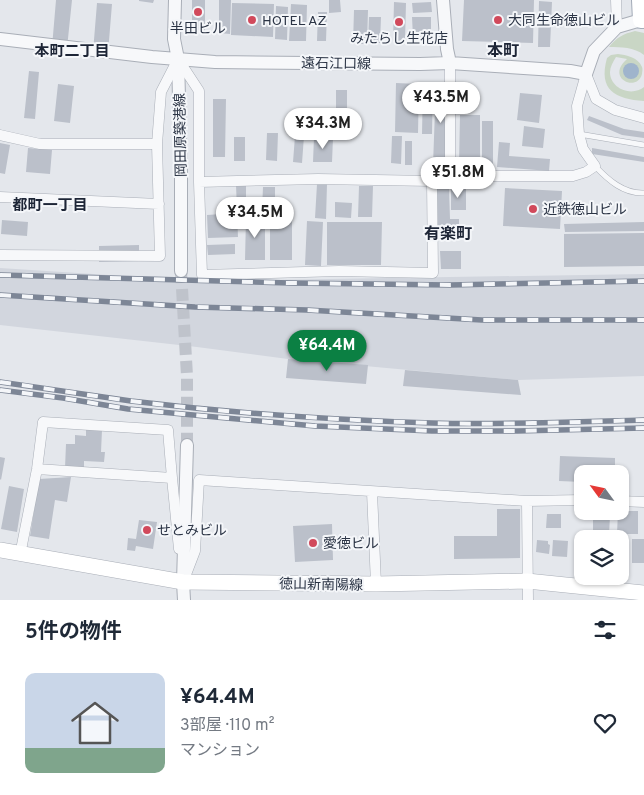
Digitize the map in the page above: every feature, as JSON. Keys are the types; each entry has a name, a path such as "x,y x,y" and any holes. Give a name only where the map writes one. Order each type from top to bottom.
{"main road":[{"path":"640,0 643,21"},
{"name":"徳山新南陽線","path":"0,550 183,582 376,584 527,581 644,592"}],"street":[{"name":"岡田原築港線","path":"175,0 174,39 178,59 181,271"},
{"path":"443,0 450,63 450,176"},
{"path":"616,0 617,27"},
{"path":"199,182 318,179 432,181 450,176 572,176 586,172 595,166 583,149 579,134 577,106 594,51 617,27 643,21"},
{"name":"遠石江口線","path":"0,39 152,57 215,62 450,63 570,71 586,74"},
{"path":"0,255 160,256 157,144 162,92 178,59"},
{"path":"178,59 199,91 202,275 339,271 433,273 432,181"},
{"path":"586,74 596,99 614,110 644,118"},
{"path":"0,135 40,144 157,144"},
{"path":"0,197 159,204"},
{"path":"20,555 37,469 43,422 168,430 184,600"},
{"path":"183,582 187,445"},
{"path":"37,469 172,478"},
{"path":"183,582 195,551 199,480 527,501 574,500"},
{"path":"372,492 376,584"},
{"path":"527,501 528,600"},
{"path":"629,501 644,502"}],"lane":[{"path":"579,134 644,145"},
{"path":"595,166 603,176 616,185 628,191 644,194"}],"shaded area":[{"path":"0,268 202,281 644,274 644,376 518,380 288,359 0,325"}],"green space":[{"path":"635,31 644,33 644,55 632,49 609,47 620,36"},
{"path":"618,54 638,61 642,68 642,74 639,80 634,82 624,81 619,72 627,59 616,57 610,70 611,78 622,90 634,91 644,87 644,101 617,95 607,85 605,69 607,58"}],"water":[{"path":"628,63 634,63 639,68 637,77 628,79 623,74 623,68"}],"building":[{"path":"56,0 72,0 67,48 52,47"},
{"path":"139,0 154,0 153,3"},
{"name":"半田ビル","path":"192,0 205,0 205,35 192,25"},
{"path":"219,0 231,0 230,34 219,33"},
{"path":"329,0 340,0 341,12 329,13"},
{"name":"大同生命徳山ビル","path":"464,0 534,0 533,43 462,41"},
{"path":"539,1 552,2 550,47 538,47"},
{"name":"みたらし生花店","path":"394,2 406,3 405,41 393,41"},
{"path":"431,2 432,12 413,13 412,3"},
{"path":"97,3 112,4 108,53 93,52"},
{"name":"HOTEL AZ","path":"232,3 274,4 273,37 231,35"},
{"path":"291,4 307,5 306,41 289,41"},
{"path":"276,6 288,7 287,40 275,39"},
{"path":"354,10 368,10 367,44 353,44"},
{"path":"318,12 327,12 326,41 317,41"},
{"path":"369,17 381,17 380,43 368,43"},
{"path":"412,17 431,17 429,36 413,37"},
{"path":"29,71 39,72 35,119 24,118"},
{"path":"396,83 419,84 418,133 395,132"},
{"path":"423,83 433,83 432,134 422,134"},
{"path":"436,83 449,83 446,165 433,165"},
{"path":"58,84 74,86 70,123 54,121"},
{"path":"336,90 347,90 347,113 336,113"},
{"path":"520,93 542,95 539,123 517,120"},
{"path":"213,99 226,99 225,157 213,157"},
{"path":"460,115 480,115 480,165 459,165"},
{"path":"589,116 624,129 644,132 644,138 622,135 587,120"},
{"path":"482,121 493,121 493,170 482,170"},
{"path":"524,126 545,129 543,148 522,146"},
{"path":"267,133 278,133 277,161 266,160"},
{"path":"295,136 304,136 302,163 293,162"},
{"path":"392,136 402,136 401,164 391,163"},
{"path":"234,137 245,137 245,161 234,161"},
{"path":"314,137 333,138 332,162 313,162"},
{"path":"405,141 412,141 412,165 405,165"},
{"path":"499,142 510,143 509,156 550,159 549,171 497,167"},
{"path":"0,143 10,145 5,174 0,173"},
{"path":"28,148 52,150 50,174 26,172"},
{"path":"592,148 644,157 644,162 592,154"},
{"path":"317,184 327,184 326,219 315,218"},
{"path":"236,185 246,185 246,210 237,210"},
{"path":"359,186 373,186 372,217 358,217"},
{"path":"263,187 275,187 275,210 262,210"},
{"path":"436,188 449,188 450,219 459,219 459,234 437,234"},
{"path":"451,188 466,188 466,210 451,210"},
{"name":"近鉄徳山ビル","path":"505,188 562,191 560,229 503,226"},
{"path":"335,202 352,203 351,218 335,217"},
{"path":"237,213 238,237 208,238 207,215"},
{"path":"292,216 292,260 270,260 270,217"},
{"path":"246,218 265,218 265,260 245,260"},
{"path":"2,220 28,222 27,236 1,234"},
{"path":"307,221 323,222 321,266 305,265"},
{"path":"327,222 382,222 381,265 327,265"},
{"path":"644,222 644,231 565,232 564,224"},
{"path":"644,233 644,266 564,267 564,234"},
{"path":"235,244 235,254 208,255 207,245"},
{"path":"139,245 139,261 99,262 99,246"},
{"path":"440,251 461,251 461,269 441,269"},
{"path":"288,359 368,365 366,384 286,378"},
{"path":"405,370 518,380 521,395 403,386"},
{"path":"86,430 102,430 101,452 105,452 104,462 84,461 84,469 65,468 66,444 75,444 75,435 86,436"},
{"path":"560,456 615,458 615,465 574,465 574,482 559,481"},
{"path":"0,457 5,458 1,480 0,479"},
{"path":"71,477 67,502 55,500 49,539 30,536 39,479"},
{"path":"9,486 24,489 17,532 1,529"},
{"path":"497,509 520,509 520,558 454,559 454,536 497,536"},
{"path":"629,511 638,511 638,534 629,534 629,530 617,530 618,520 629,520"},
{"path":"547,514 561,514 561,528 546,528"},
{"name":"せとみビル","path":"139,520 157,522 153,549 136,546 135,551 127,550 128,538 136,539"},
{"path":"593,520 610,520 609,530 593,530"},
{"name":"愛徳ビル","path":"332,524 333,560 295,562 293,526"},
{"path":"632,539 644,539 644,563 632,563"},
{"path":"537,540 548,541 550,545 549,554 536,552"},
{"path":"553,540 568,541 567,557 552,556"}],"tunnel":[{"path":"181,271 187,376 187,445"}],"railway":[{"path":"0,275 290,283 450,285 644,281"},
{"path":"0,295 195,307 307,310 482,320 644,320"},
{"path":"0,382 131,401 319,418 459,424 644,420"},
{"path":"0,390 128,409 315,426 432,431 644,428"}],"place":[{"name":"半田ビル","path":"198,12"},
{"name":"HOTEL AZ","path":"252,20"},
{"name":"大同生命徳山ビル","path":"498,20"},
{"name":"みたらし生花店","path":"399,22"},
{"name":"近鉄徳山ビル","path":"533,209"},
{"name":"せとみビル","path":"147,530"},
{"name":"愛徳ビル","path":"313,543"}],"district":[{"name":"本町","path":"503,50"},
{"name":"本町二丁目","path":"72,51"},
{"name":"都町一丁目","path":"50,205"},
{"name":"有楽町","path":"448,233"}]}
